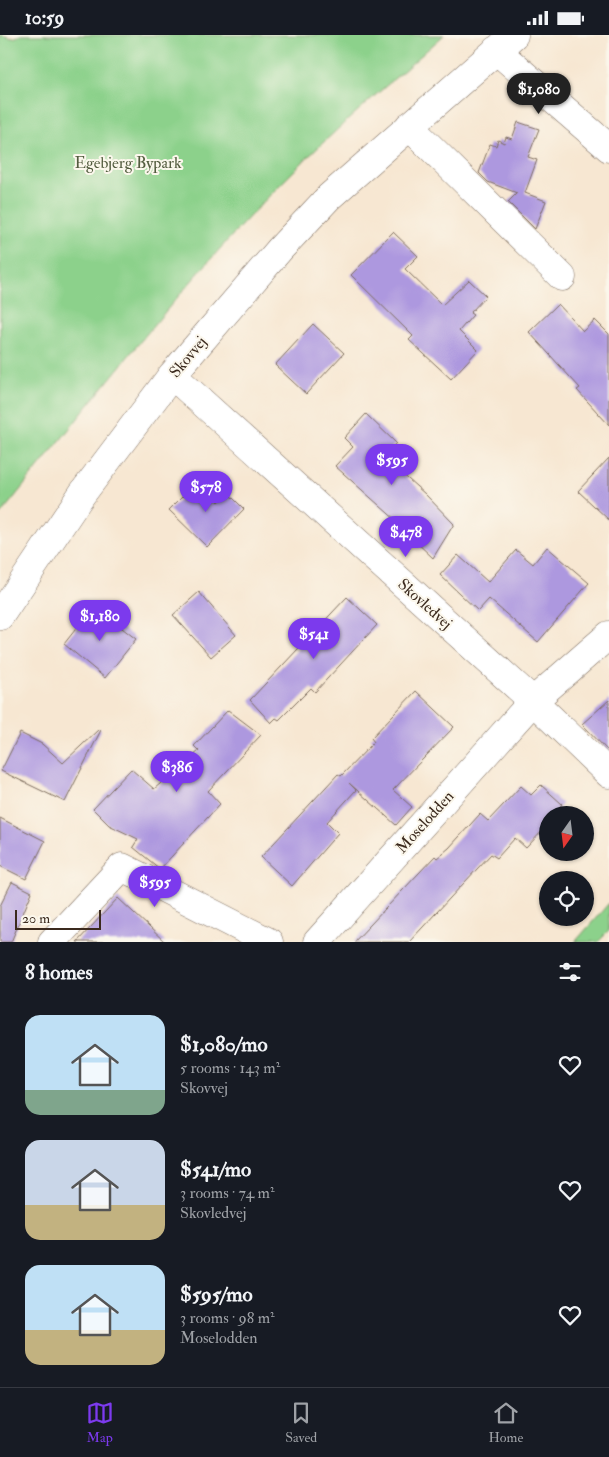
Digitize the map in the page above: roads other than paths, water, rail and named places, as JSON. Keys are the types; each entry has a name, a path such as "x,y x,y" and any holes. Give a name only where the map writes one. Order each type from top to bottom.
{"street":[{"name":"Skovvej","path":"0,616 82,494 172,375 280,249 329,197 505,43 609,148"},
{"path":"409,126 562,277"},
{"name":"Skovledvej","path":"172,375 533,701 609,774"},
{"name":"Moselodden","path":"317,942 533,701 609,635"},
{"path":"52,942 122,867 270,942"}],"park label":[{"name":"Egebjerg Bypark","path":"128,163"}]}
